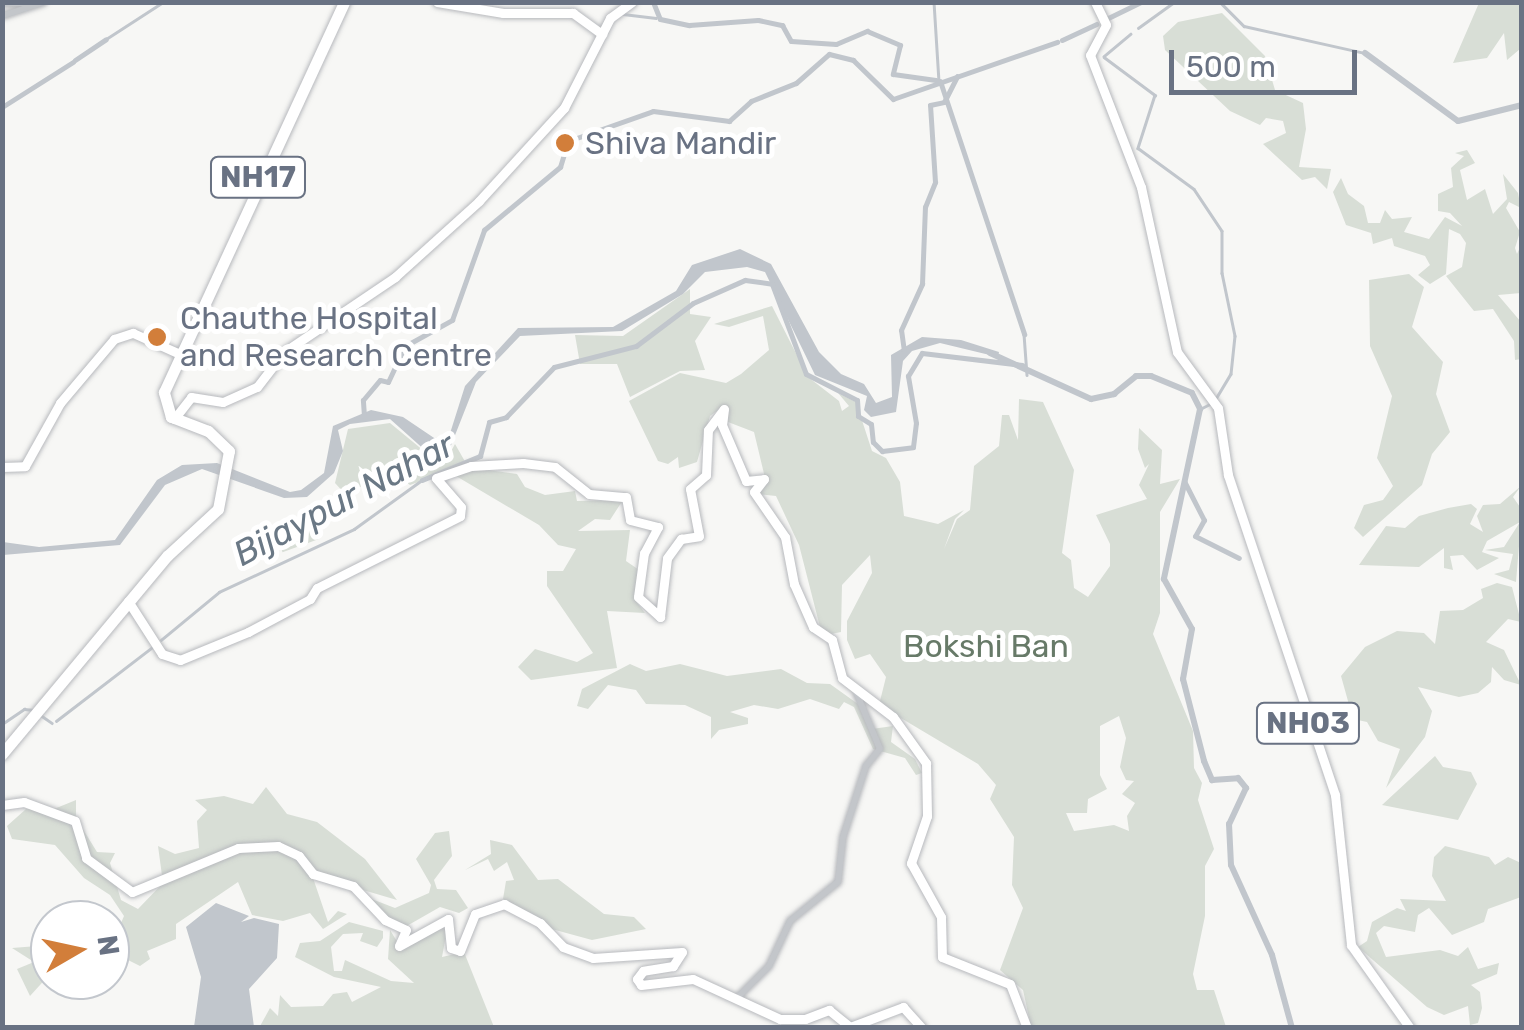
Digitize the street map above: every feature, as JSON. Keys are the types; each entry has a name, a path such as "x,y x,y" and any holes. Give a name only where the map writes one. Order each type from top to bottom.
{"highway":[{"name":"NH17","path":"174,419 163,396 180,354 344,2"},
{"path":"2,754 128,601 218,509 230,458 213,434 174,419"}],"main road":[{"path":"438,2 479,9 572,14 602,34"},
{"path":"174,419 191,396 223,402 257,386 284,352 398,274 556,118 602,34 632,2"},
{"name":"NH03","path":"1095,2 1106,25 1090,54 1141,187 1177,352 1194,383 1218,408 1228,475 1334,792 1351,945 1410,1028"},
{"path":"2,467 25,466 60,403 114,338 134,333 180,354"},
{"path":"128,601 162,654 180,660 248,632 310,598 321,586 460,516 462,507 436,478 471,466 502,469 523,462 555,467 589,494 626,497 630,520 658,527 644,553 638,597 660,617 667,558 681,539 699,536 692,485 706,475 708,430 724,410 722,425 746,482 764,478 754,492 785,537 793,583 812,624 831,637 839,673 856,691 893,717 929,770 926,816 911,864 941,917 942,958 1010,984 1026,1028"},
{"path":"2,805 24,802 74,821 86,858 132,892 238,848 278,846 299,856 313,874 353,886 384,920 406,930 399,946 448,919 451,948 460,951 475,914 504,904 540,923 562,947 593,958 682,952 674,966 643,972 637,977 641,985 684,978 739,996 780,1019 805,1020 829,1010 850,1027 903,1007 922,1028"}],"street":[{"path":"2,3 31,2"},
{"path":"2,16 44,2"},
{"path":"739,996 769,966 790,921 838,882 843,837 866,766 880,748 856,691"}],"green space":[{"path":"1479,3 1521,3 1520,49 1507,60 1504,33 1487,58 1453,63"},
{"path":"1222,13 1265,56 1275,90 1303,103 1306,129 1299,167 1331,169 1327,189 1315,177 1302,180 1263,144 1286,133 1283,121 1266,118 1260,125 1230,111 1165,50 1163,36 1178,22"},
{"path":"1467,150 1475,163 1460,170 1467,200 1485,189 1493,214 1507,199 1503,174 1518,193 1521,208 1509,202 1506,208 1520,232 1515,248 1517,254 1521,245 1521,293 1498,295 1521,322 1521,359 1515,360 1514,341 1493,309 1474,311 1446,276 1462,267 1466,243 1460,234 1449,229 1446,274 1430,284 1418,275 1430,265 1425,256 1394,246 1392,238 1373,244 1371,233 1346,225 1333,192 1341,178 1348,194 1364,206 1368,223 1380,223 1385,210 1392,219 1412,217 1404,232 1429,239 1445,217 1462,226 1450,213 1438,211 1438,194 1453,187 1451,168 1464,156 1455,153"},
{"path":"1409,274 1424,287 1412,327 1443,362 1436,394 1450,432 1432,454 1422,485 1363,537 1354,528 1364,505 1383,500 1393,486 1377,458 1392,396 1370,346 1369,280"},
{"path":"690,289 690,314 711,317 695,341 705,370 680,371 630,397 617,364 580,364 575,335 623,336"},
{"name":"Bokshi Ban","path":"772,306 808,377 839,401 842,411 849,406 838,393 856,402 872,451 886,458 900,482 904,516 938,524 964,510 955,519 944,549 957,519 970,510 974,466 999,446 1002,415 1009,415 1018,440 1019,399 1043,402 1074,470 1062,553 1071,560 1074,588 1088,597 1110,566 1110,544 1096,515 1147,499 1139,485 1149,464 1145,468 1138,449 1139,428 1162,450 1160,484 1180,479 1160,512 1160,613 1153,634 1193,731 1194,768 1202,783 1198,800 1214,849 1205,866 1205,916 1193,974 1197,990 1214,990 1226,1027 1031,1027 1023,990 1000,970 1023,908 1012,885 1014,837 990,799 996,785 978,764 879,705 886,677 870,654 855,659 847,640 847,621 872,573 870,555 842,585 841,632 831,634 820,627 799,545 776,496 757,494 766,482 754,432 728,422 725,405 710,416 697,462 679,468 678,457 668,464 658,461 629,401 680,373 726,383 769,350 763,316 729,327 714,324","holes":["1119,716 1126,738 1120,767 1126,780 1134,781 1122,794 1135,803 1127,816 1129,831 1114,825 1074,831 1066,813 1087,813 1088,799 1107,789 1100,775 1100,726"]},
{"path":"390,423 430,456 449,455 455,444 467,465 410,485 392,472 345,494 335,483 348,429"},
{"path":"473,468 517,474 525,487 545,495 575,491 577,501 623,500 610,520 595,519 578,531 630,530 626,561 642,572 635,600 645,613 607,611 617,668 531,680 518,667 535,649 577,662 593,653 547,586 547,571 563,571 576,549 558,545 539,525 456,476"},
{"path":"1521,486 1513,497 1522,510 1516,582 1494,574 1509,570 1513,554 1485,550 1504,547 1520,522 1487,541 1482,552 1499,558 1477,570 1463,555 1450,556 1453,570 1444,568 1444,548 1419,567 1359,565 1386,526 1405,528 1419,516 1448,508 1471,504 1477,509 1470,524 1483,532 1477,516 1483,505 1500,504"},
{"path":"309,514 318,539 283,552 273,527"},
{"path":"1497,583 1512,587 1521,622 1508,619 1486,642 1504,650 1521,685 1504,680 1492,667 1491,682 1478,693 1459,697 1418,687 1432,711 1425,737 1386,788 1400,749 1378,741 1367,722 1353,719 1341,676 1365,647 1397,631 1424,633 1435,644 1440,611 1463,610 1483,598 1481,589"},
{"path":"630,664 646,671 680,664 727,676 781,669 807,683 830,684 858,704 872,729 893,726 891,742 915,759 922,773 916,775 905,758 873,749 854,707 844,702 839,709 810,699 778,709 754,705 730,712 748,718 748,724 719,730 711,739 711,717 685,705 646,704 636,690 608,685 588,709 577,706 582,689"},
{"path":"1435,756 1443,767 1471,772 1477,784 1458,820 1382,805"},
{"path":"266,787 287,814 317,822 365,859 397,900 312,875 328,922 338,911 347,914 323,929 310,913 283,921 252,915 238,882 176,924 176,939 147,951 150,959 140,966 130,961 130,905 138,909 163,883 158,846 175,854 199,848 197,821 207,810 195,800 224,796 253,804"},
{"path":"76,800 76,818 97,852 115,853 110,863 121,900 113,900 84,878 55,845 12,839 7,826 26,809 54,809"},
{"path":"449,831 452,856 434,880 437,889 456,890 468,908 459,913 440,907 405,927 390,921 369,898 395,908 429,893 431,885 416,859 435,833"},
{"path":"490,840 512,845 538,880 558,879 604,914 634,917 646,929 592,940 548,928 503,899 506,881 514,880 507,862 494,871 488,859 465,870 491,854"},
{"path":"1445,846 1489,857 1495,865 1508,857 1521,863 1521,897 1488,909 1484,922 1452,935 1429,908 1418,915 1415,932 1384,926 1376,933 1386,957 1440,950 1458,956 1468,947 1478,969 1499,963 1497,974 1471,985 1480,992 1482,1008 1478,1023 1470,1025 1468,1006 1444,1015 1427,1007 1358,947 1367,941 1372,922 1397,908 1406,911 1400,899 1446,901 1432,876 1434,857"},
{"path":"349,922 383,931 383,938 377,947 360,941 363,933 343,934 331,947 334,971 342,971 345,960 391,981 414,983 388,959 390,930 401,948 448,925 442,957 464,952 494,1027 259,1028 270,1008 278,1016 280,995 291,1007 323,1006 333,994 347,992 352,1002 381,987 334,977 295,957 300,943 320,941"},
{"path":"30,947 30,959 12,948"},
{"path":"30,964 30,996 17,969"}],"shaded area":[{"path":"740,249 771,264 819,352 841,374 864,384 876,403 892,397 891,355 922,337 961,340 999,352 998,357 940,343 912,351 903,361 896,412 871,417 864,410 867,396 815,375 765,272 747,267 705,272 683,294 622,331 520,336 476,382 448,453 427,452 390,419 350,424 338,430 343,451 334,473 307,497 284,498 202,469 165,485 120,545 3,555 3,542 39,547 115,540 157,480 182,465 217,463 290,492 301,490 324,473 333,426 371,410 403,417 446,446 465,386 518,328 613,327 676,291 692,265"},
{"path":"216,903 249,916 241,922 254,918 279,924 277,958 249,989 254,1027 194,1027 201,977 186,927"}],"waterway":[{"path":"106,39 163,2"},
{"path":"653,2 660,19 689,25 758,20 782,25 791,41 836,44 867,31 900,45 893,74 936,80"},
{"path":"934,2 939,81"},
{"path":"1104,20 1141,2"},
{"path":"1138,28 1174,2"},
{"path":"1220,2 1244,26 1365,53"},
{"path":"623,14 656,18"},
{"path":"1062,40 1097,24"},
{"path":"1131,34 1104,57 1155,95 1138,148 1194,189 1222,231 1222,273 1235,336 1231,374 1216,399"},
{"path":"75,60 106,39"},
{"path":"364,416 363,400 380,380 388,382 405,346 452,320 484,230 560,167 568,141 653,111 729,121 751,101 796,83 829,54 853,60 893,99 1057,42"},
{"path":"1365,53 1458,121 1522,105"},
{"path":"2,107 73,62"},
{"path":"904,351 901,330 922,284 925,207 935,182 930,105 944,102 957,76"},
{"path":"940,81 1024,334"},
{"name":"Bijaypur Nahar","path":"422,480 480,456 489,422 506,417 554,367 636,346 693,303 745,280 772,284 806,374 857,400 858,416 871,424 873,442 882,451 913,447 916,423 908,376 922,353 1022,365"},
{"path":"1024,334 1027,375"},
{"path":"990,353 1091,399 1114,394 1136,376 1151,376 1192,393 1200,409 1164,579 1192,629 1183,679 1204,761 1212,780 1238,778 1246,788 1229,824 1231,865 1272,955 1292,1028"},
{"path":"1200,409 1210,404"},
{"name":"Bijaypur Nahar","path":"161,640 219,592 354,529 422,480"},
{"path":"1184,481 1204,520 1195,536 1239,558"},
{"name":"Bijaypur Nahar","path":"56,721 151,648"},
{"name":"Bijaypur Nahar","path":"2,724 24,709 34,710"},
{"name":"Bijaypur Nahar","path":"42,716 52,723"}],"place":[{"name":"Shiva Mandir","path":"565,143"},
{"name":"Chauthe Hospital and Research Centre","path":"157,337"}]}
